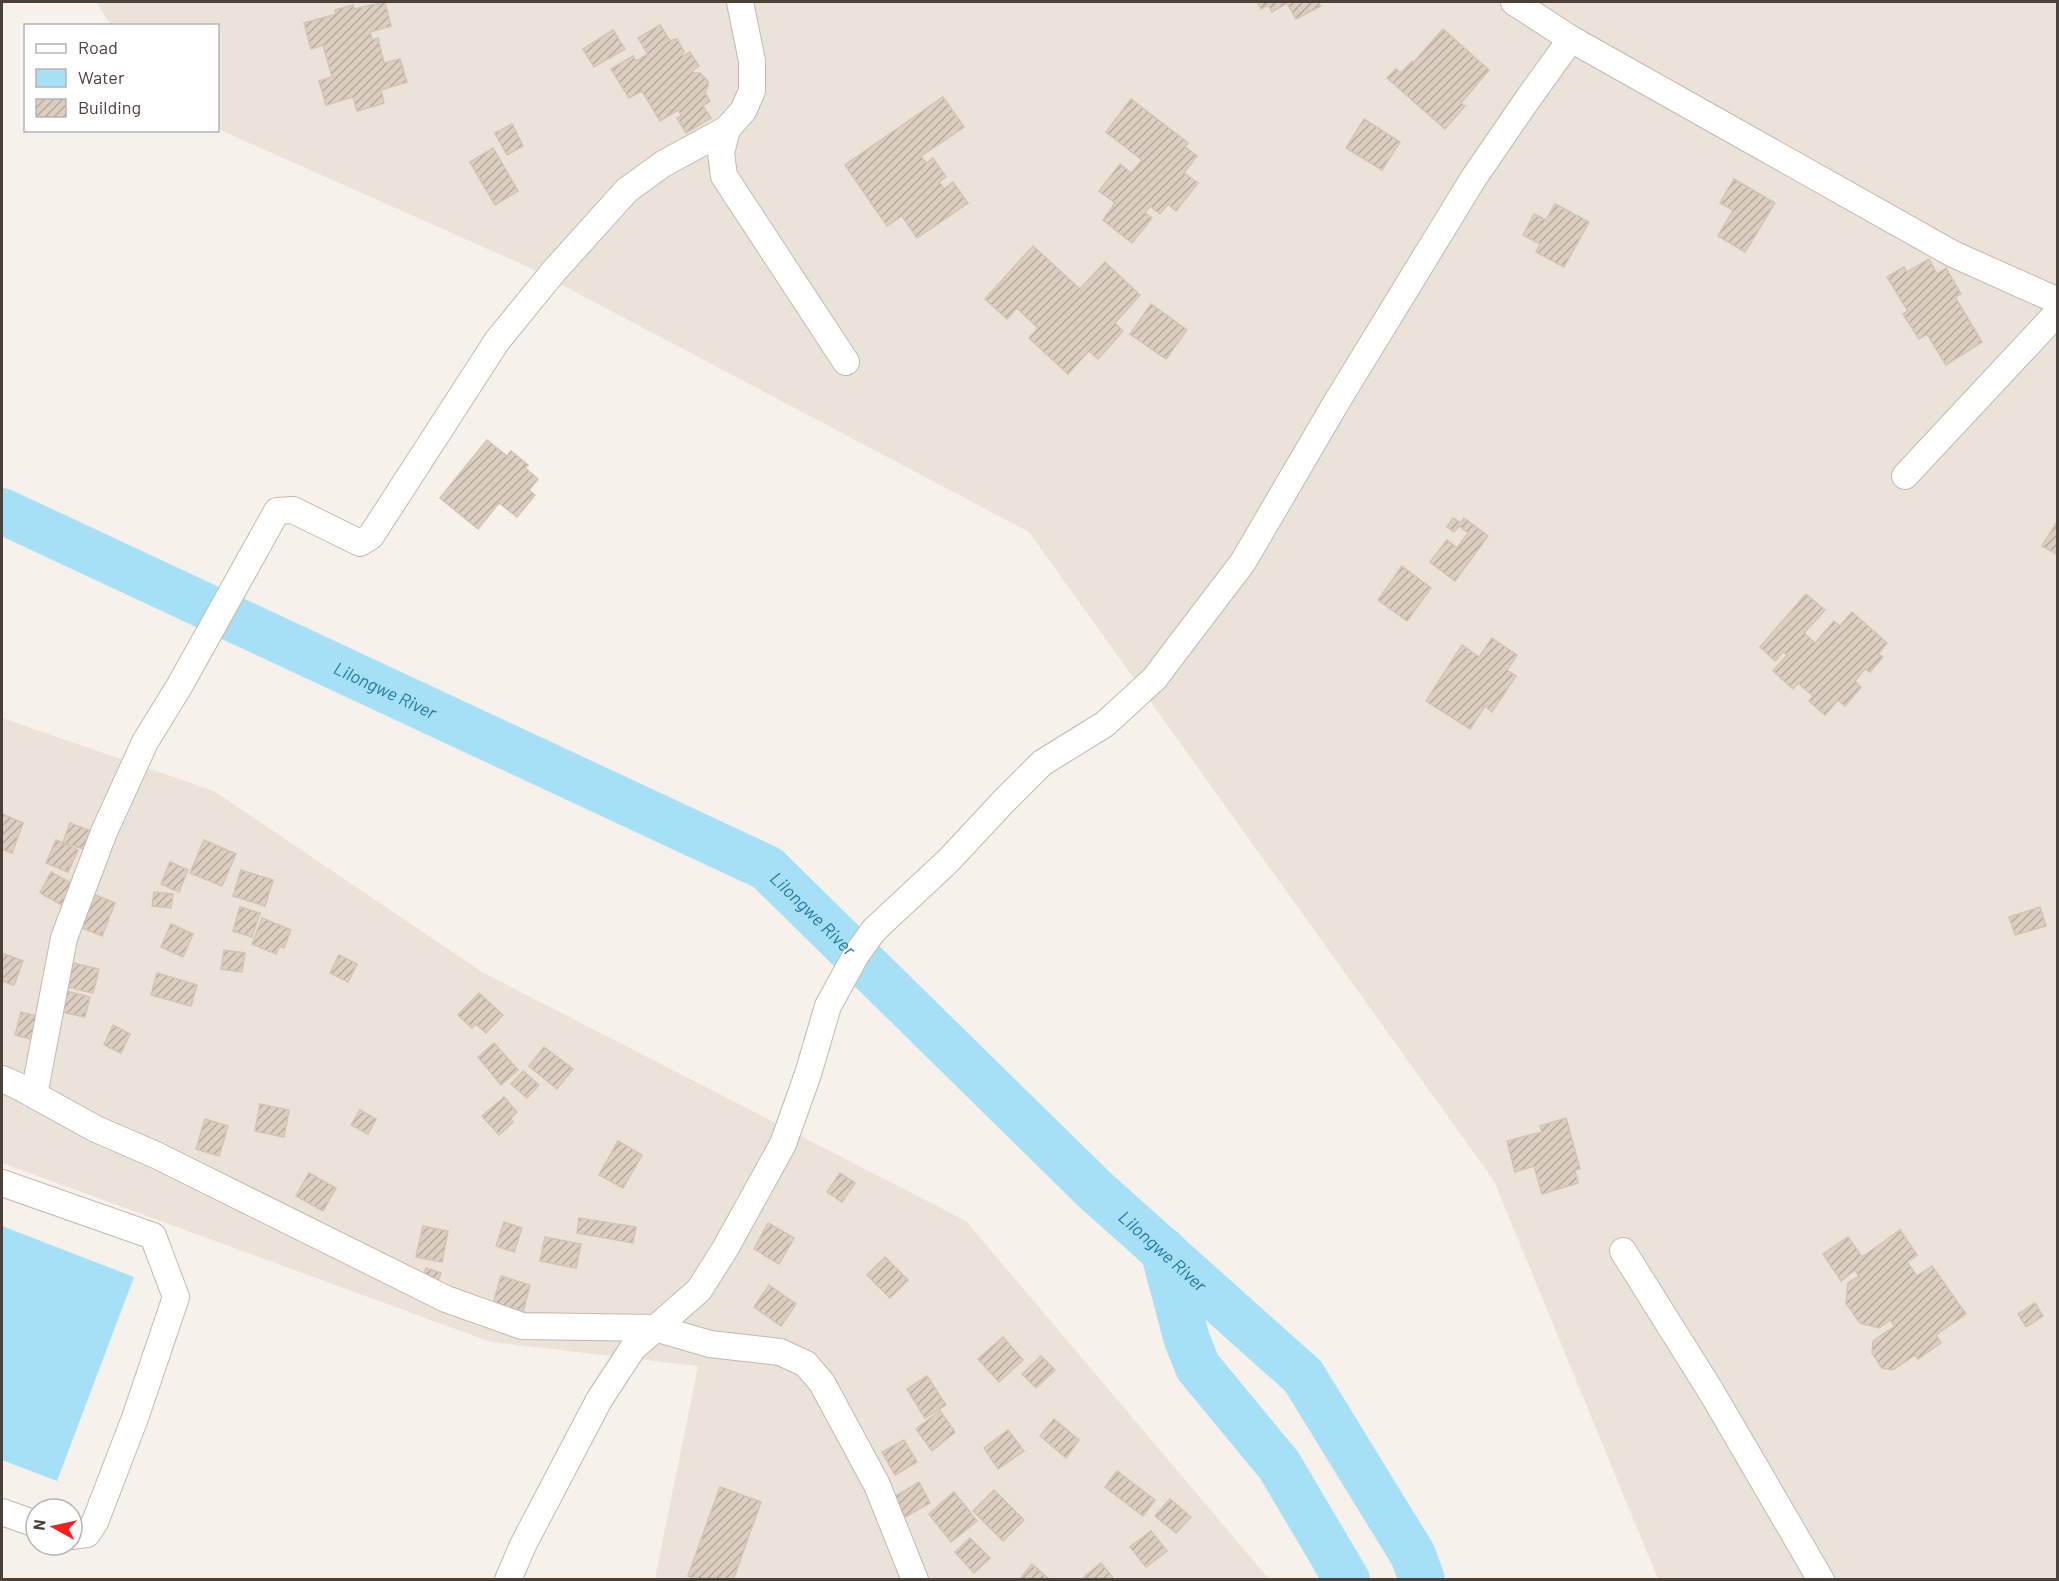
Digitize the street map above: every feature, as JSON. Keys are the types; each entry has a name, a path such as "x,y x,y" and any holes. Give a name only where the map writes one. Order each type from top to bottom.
{"street":[{"path":"34,1095 64,938 104,832 145,742 180,685 277,511 293,510 360,543 371,536 497,341 554,271 627,190 663,164 727,129 743,111 752,91 752,61 740,2"},
{"path":"1514,2 1571,39 1953,254 2058,301"},
{"path":"508,1580 523,1545 599,1400 633,1348 699,1290 725,1249 783,1144 808,1074 828,1006 856,955 874,930 948,861 1042,763 1105,724 1155,678 1243,562 1336,403 1473,179 1571,39"},
{"path":"727,129 721,153 724,176 846,362"},
{"path":"1905,476 2058,312"},
{"path":"2,1079 96,1129 156,1155 446,1299 522,1326 655,1328 710,1344 780,1352 806,1364 822,1383 877,1485 915,1580"},
{"path":"2,1183 153,1236 176,1297 135,1418 95,1521 87,1534 84,1534"},
{"path":"1623,1251 1712,1393 1821,1580"},
{"path":"2,1512 24,1520"}],"shaded area":[{"path":"96,2 2057,2 2057,1579 1658,1579 1494,1181 1029,532 528,267 219,129 219,24 110,24"},
{"path":"2,718 214,791 482,972 966,1221 1269,1579 655,1579 698,1366 491,1342 2,1163"}],"water":[{"path":"2,1226 134,1277 57,1481 2,1460"}],"building":[{"path":"385,2 391,26 370,32 372,40 378,38 384,63 400,59 407,82 381,90 384,103 357,111 353,97 326,105 319,81 332,77 323,45 311,49 304,23 336,14 335,10 353,5 354,9"},
{"path":"1257,2 1318,2 1321,6 1296,19 1287,3 1272,12 1268,5 1261,9"},
{"path":"660,25 670,41 677,39 684,52 683,56 690,52 699,66 692,71 693,73 700,73 708,81 705,93 710,101 703,106 711,118 686,133 677,118 682,116 678,110 660,121 642,91 629,98 611,69 633,56 636,61 648,54 638,38"},
{"path":"1443,29 1489,70 1461,103 1465,106 1445,129 1387,78 1396,69 1401,73 1412,61 1413,63"},
{"path":"613,30 625,49 594,67 583,49"},
{"path":"943,97 964,127 921,156 926,163 933,158 946,177 939,182 944,189 953,182 968,203 917,238 902,216 887,226 845,165"},
{"path":"1131,99 1188,143 1185,147 1197,156 1184,173 1198,183 1176,211 1168,204 1160,214 1150,206 1145,213 1152,218 1132,243 1103,220 1115,203 1099,191 1120,164 1131,173 1142,160 1106,132"},
{"path":"1364,119 1400,142 1382,170 1346,148"},
{"path":"512,124 523,146 507,155 495,133"},
{"path":"493,148 518,191 495,205 470,162"},
{"path":"1734,179 1775,203 1745,252 1718,236 1733,210 1720,203"},
{"path":"1555,204 1589,222 1564,267 1536,252 1540,244 1523,235 1534,214 1546,220"},
{"path":"1033,246 1080,289 1105,262 1140,295 1115,323 1123,331 1098,359 1089,351 1068,374 1029,338 1038,328 1017,308 1007,319 985,299"},
{"path":"1929,259 1937,274 1946,268 1961,294 1955,297 1982,342 1946,365 1927,334 1919,339 1903,314 1908,311 1887,277 1904,267 1907,272"},
{"path":"1151,304 1187,330 1166,359 1130,334"},
{"path":"487,440 507,456 511,451 528,465 525,468 538,479 529,490 535,495 517,517 499,503 478,529 440,498"},
{"path":"1453,518 1461,523 1464,518 1488,536 1455,581 1430,562 1447,540 1457,548 1468,533 1459,526 1454,532 1447,527"},
{"path":"2058,520 2058,555 2042,546"},
{"path":"1402,566 1431,588 1407,621 1378,600"},
{"path":"1806,594 1825,610 1804,633 1815,643 1834,621 1840,626 1852,612 1887,643 1878,654 1883,657 1870,672 1865,669 1855,681 1861,687 1845,706 1838,700 1825,715 1809,701 1813,696 1798,683 1793,689 1773,671 1787,655 1783,652 1775,661 1760,647"},
{"path":"1492,638 1517,655 1507,670 1516,676 1492,712 1485,706 1470,729 1426,701 1462,645 1479,657"},
{"path":"2,814 23,823 12,853 2,849"},
{"path":"70,823 96,833 89,851 63,842"},
{"path":"56,840 78,850 68,872 46,863"},
{"path":"204,840 236,854 222,886 190,873"},
{"path":"170,862 188,870 179,892 161,884"},
{"path":"241,870 273,880 265,906 233,896"},
{"path":"51,872 73,884 62,905 40,893"},
{"path":"154,892 173,894 171,908 152,906"},
{"path":"93,894 115,903 102,936 80,927"},
{"path":"240,907 260,913 252,937 233,931"},
{"path":"2040,907 2046,926 2015,935 2009,917"},
{"path":"262,918 291,930 284,948 279,946 276,954 252,944"},
{"path":"171,924 193,934 183,957 161,947"},
{"path":"224,950 245,953 242,972 221,969"},
{"path":"2,953 23,961 14,985 2,981"},
{"path":"339,955 357,964 348,982 330,973"},
{"path":"69,962 99,969 93,993 63,986"},
{"path":"157,973 197,985 191,1006 151,995"},
{"path":"66,991 90,997 85,1017 61,1012"},
{"path":"479,993 503,1015 486,1033 476,1024 472,1028 458,1015"},
{"path":"21,1012 44,1018 38,1041 15,1035"},
{"path":"113,1025 130,1034 121,1053 104,1045"},
{"path":"494,1043 518,1070 501,1085 478,1057"},
{"path":"544,1047 573,1069 557,1089 529,1066"},
{"path":"523,1071 539,1085 527,1098 511,1084"},
{"path":"504,1097 517,1112 511,1118 513,1122 499,1135 482,1116"},
{"path":"260,1104 289,1110 284,1137 255,1131"},
{"path":"360,1110 376,1119 368,1134 351,1125"},
{"path":"1566,1118 1580,1169 1575,1170 1578,1183 1542,1194 1534,1166 1515,1172 1507,1141 1542,1132 1540,1126"},
{"path":"205,1119 228,1126 219,1156 196,1149"},
{"path":"618,1141 642,1155 623,1188 599,1175"},
{"path":"309,1173 336,1188 323,1211 296,1196"},
{"path":"840,1173 855,1183 842,1202 827,1192"},
{"path":"579,1218 636,1227 633,1243 577,1233"},
{"path":"504,1222 522,1228 514,1252 496,1246"},
{"path":"768,1223 794,1238 779,1264 754,1249"},
{"path":"423,1226 448,1231 442,1262 416,1257"},
{"path":"1900,1230 1917,1255 1907,1262 1917,1276 1932,1266 1966,1314 1936,1335 1941,1343 1918,1359 1915,1355 1893,1370 1882,1368 1872,1353 1873,1341 1895,1326 1890,1320 1879,1328 1860,1323 1846,1303 1848,1283 1859,1276 1855,1270 1841,1281 1823,1254 1848,1237 1862,1257"},
{"path":"545,1237 581,1244 576,1268 540,1261"},
{"path":"885,1257 908,1280 890,1298 867,1275"},
{"path":"426,1268 441,1273 437,1284 422,1279"},
{"path":"501,1276 530,1285 523,1312 493,1304"},
{"path":"769,1285 796,1304 781,1326 754,1307"},
{"path":"2035,1303 2043,1316 2026,1327 2018,1314"},
{"path":"1003,1337 1023,1360 999,1382 978,1359"},
{"path":"1041,1356 1055,1370 1036,1388 1022,1374"},
{"path":"927,1376 946,1405 925,1418 907,1389"},
{"path":"940,1411 955,1432 932,1451 916,1429"},
{"path":"1054,1419 1079,1440 1066,1458 1040,1436"},
{"path":"1008,1430 1024,1451 998,1469 984,1448"},
{"path":"904,1440 917,1462 895,1475 882,1452"},
{"path":"1117,1471 1155,1500 1143,1516 1105,1487"},
{"path":"919,1482 930,1503 905,1517 894,1497"},
{"path":"720,1487 761,1502 733,1580 697,1580 688,1576"},
{"path":"994,1490 1024,1520 1003,1541 973,1511"},
{"path":"954,1492 977,1521 951,1542 929,1514"},
{"path":"1170,1499 1191,1517 1176,1533 1155,1516"},
{"path":"1151,1531 1167,1551 1146,1567 1130,1547"},
{"path":"970,1538 990,1558 974,1573 955,1552"},
{"path":"1101,1563 1115,1580 1086,1580 1084,1577"},
{"path":"1032,1564 1050,1580 1019,1580"}],"waterway":[{"name":"Lilongwe River","path":"2,511 767,868 1095,1190 1303,1376 1413,1555 1422,1580"},
{"path":"1163,1250 1187,1340 1198,1367 1279,1465 1347,1580"}]}
